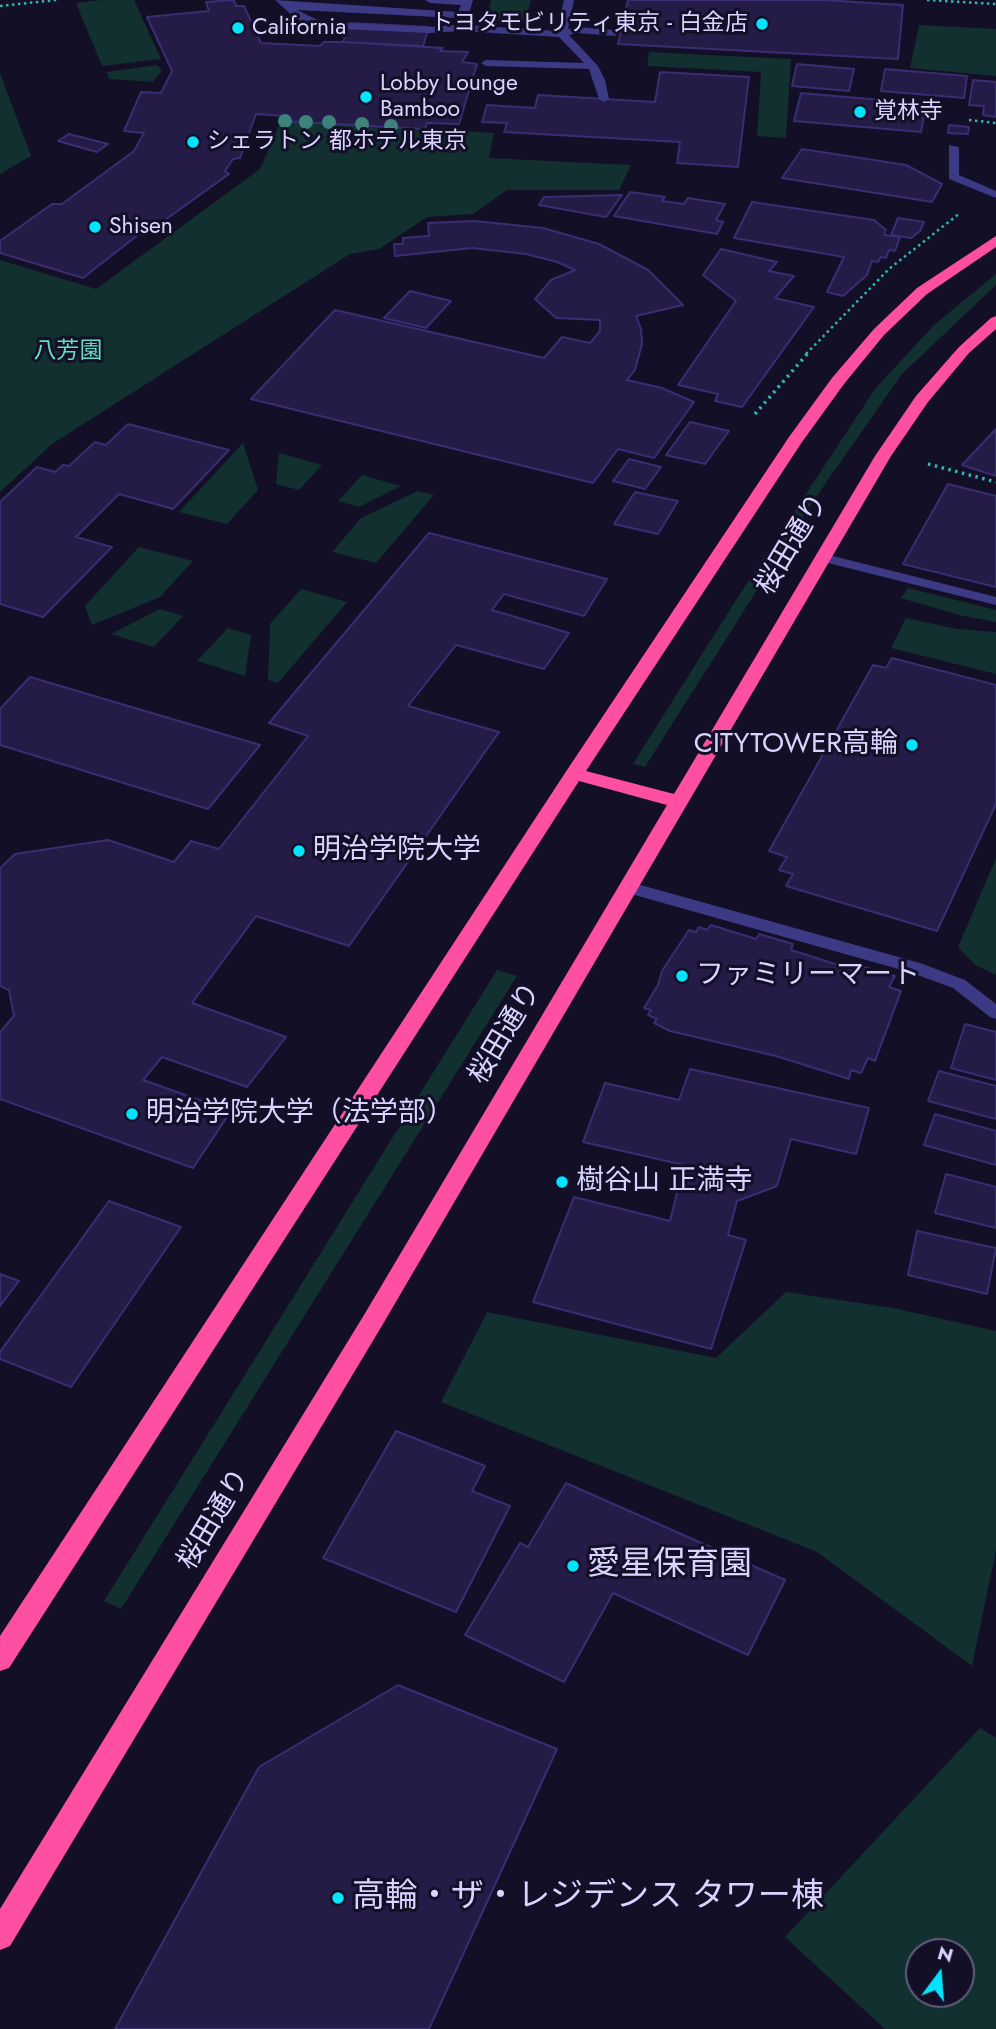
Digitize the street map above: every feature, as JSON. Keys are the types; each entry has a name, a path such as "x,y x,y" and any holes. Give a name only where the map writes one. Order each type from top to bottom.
{"highway":[{"name":"桜田通り","path":"0,1659 794,440 879,332 922,291 996,240"},
{"name":"桜田通り","path":"0,1936 365,1334 883,456 922,399 964,350 996,321"},
{"path":"574,774 680,802"}],"street":[{"path":"430,0 468,1 462,15 461,28"},
{"path":"562,34 569,0"},
{"path":"287,2 462,15"},
{"path":"287,2 300,17 320,25 429,30 461,28 562,34 578,30 615,33"},
{"path":"562,34 593,66 600,80 604,99"},
{"path":"486,63 593,66"},
{"path":"953,147 953,177 996,195"},
{"path":"821,557 996,601"},
{"path":"630,888 914,967 959,985 996,1013"}],"path":[{"path":"0,6 57,0"},
{"path":"927,0 996,4"},
{"path":"928,464 996,482"}],"green space":[{"path":"134,0 161,59 102,66 76,3"},
{"path":"491,0 531,0 525,22 487,21"},
{"path":"919,25 996,29 996,76 910,68"},
{"path":"649,52 791,59 786,138 757,136 761,72 647,66"},
{"path":"157,65 162,70 153,82 109,79 107,72"},
{"path":"0,73 31,156 0,174"},
{"name":"八芳園","path":"281,121 494,133 489,158 631,165 619,190 507,190 473,214 427,217 379,249 350,254 52,444 0,492 0,260 96,289 260,169"},
{"path":"996,274 996,285 902,374 814,500 645,767 633,764 736,600 875,389 934,325"},
{"path":"243,443 258,490 227,524 179,512"},
{"path":"279,453 322,465 299,490 276,484"},
{"path":"362,475 401,486 359,507 338,501"},
{"path":"418,491 434,495 376,563 332,552 361,518"},
{"path":"139,547 193,561 160,597 92,625 85,606"},
{"path":"908,588 996,610 996,622 963,616 901,598"},
{"path":"301,589 347,602 278,683 268,680 270,624"},
{"path":"160,609 183,616 154,647 111,634"},
{"path":"906,618 957,629 996,632 996,674 891,648"},
{"path":"228,628 251,635 245,676 197,661"},
{"path":"996,858 996,975 975,965 958,947"},
{"path":"497,970 517,976 121,1609 104,1601"},
{"path":"786,1292 893,1308 996,1331 996,1550 972,1666 817,1552 441,1402 487,1312 716,1358"},
{"path":"980,1728 996,1738 996,2029 885,2029 785,1937"}],"building":[{"name":"シェラトン 都ホテル東京","path":"234,0 236,6 244,6 261,43 320,46 324,42 343,42 468,52 462,62 477,64 459,124 427,123 425,129 281,121 285,116 256,114 240,158 233,159 225,171 229,174 144,235 139,234 83,278 0,253 0,241 52,204 62,204 134,151 144,133 124,131 141,92 161,93 172,71 147,17 209,11 206,2"},
{"name":"トヨタモビリティ東京 - 白金店","path":"628,0 824,0 903,5 898,59 618,44"},
{"path":"350,23 429,27 423,46 343,42"},
{"path":"797,64 854,69 849,91 792,86"},
{"path":"885,69 967,76 964,98 881,91"},
{"path":"660,72 749,77 738,167 677,163 680,142 504,132 507,123 482,122 487,105 535,108 538,95 655,102"},
{"path":"973,80 996,82 996,117 983,115 984,106 969,105"},
{"name":"覚林寺","path":"801,93 926,104 921,132 794,121"},
{"path":"949,125 969,127 968,134 948,133"},
{"path":"69,134 108,144 97,152 58,141"},
{"path":"802,149 906,165 942,184 932,202 782,178"},
{"path":"630,192 665,197 662,201 684,204 688,198 725,204 716,220 723,222 717,234 614,216"},
{"path":"622,195 606,217 539,205 544,197"},
{"path":"752,202 874,220 886,230 884,235 900,237 895,251 889,250 886,258 881,257 878,262 872,261 867,275 843,296 827,292 844,257 734,238"},
{"path":"898,218 924,222 920,231 911,238 891,235"},
{"path":"474,221 543,228 599,244 648,270 683,305 636,316 641,329 642,344 635,370 627,380 662,388 694,402 654,458 618,449 593,483 251,399 335,310 544,358 562,337 590,343 600,331 600,320 556,318 535,299 551,280 575,270 526,254 472,248 395,256 394,244 403,244 403,238 429,236 428,223"},
{"path":"721,249 777,262 769,271 794,276 775,298 814,307 742,407 715,401 718,394 678,385 736,301 703,275"},
{"path":"410,291 451,301 426,328 384,318"},
{"path":"690,422 729,431 705,464 666,455"},
{"path":"128,424 229,450 173,509 119,494 76,537 112,547 43,617 0,604 0,502 37,467 55,472 63,465 69,466 95,442 106,445"},
{"path":"996,429 996,476 962,465"},
{"path":"629,459 661,467 645,489 613,481"},
{"path":"948,484 996,496 996,587 903,564"},
{"path":"635,492 678,501 658,534 614,524"},
{"name":"明治学院大学","path":"429,533 607,579 584,616 504,594 492,610 569,633 544,669 456,645 408,706 499,732 349,946 256,916 192,1003 286,1037 247,1087 162,1057 143,1080 231,1111 193,1168 0,1099 0,1032 14,1016 9,990 0,986 0,868 15,854 108,840 174,862 191,841 219,849 308,736 269,723"},
{"name":"CITYTOWER高輪","path":"892,658 996,685 996,804 937,931 786,886 793,874 779,870 787,857 769,851 873,665 886,668"},
{"path":"30,677 260,745 208,809 0,745 0,709"},
{"path":"711,925 756,939 759,934 793,944 791,950 851,969 854,964 895,976 889,987 901,991 875,1061 868,1058 861,1073 851,1070 849,1079 776,1056 670,1031 654,1023 657,1019 648,1015 651,1010 644,1008 658,985 662,971 689,930 696,932 699,927 707,930"},
{"path":"965,1024 996,1032 996,1080 951,1068"},
{"path":"690,1069 869,1108 856,1154 791,1139 777,1186 737,1201 728,1235 746,1240 711,1349 533,1302 574,1197 670,1221 684,1165 583,1142 605,1083 679,1100"},
{"path":"939,1071 996,1086 996,1119 928,1101"},
{"path":"935,1114 996,1131 996,1165 924,1145"},
{"path":"946,1174 996,1187 996,1228 935,1213"},
{"path":"109,1201 181,1227 71,1387 0,1359 0,1352"},
{"path":"917,1231 996,1248 987,1294 908,1275"},
{"path":"0,1274 19,1281 0,1306"},
{"path":"396,1431 485,1466 472,1491 510,1506 456,1612 323,1558"},
{"path":"566,1483 785,1580 748,1655 613,1593 564,1682 465,1635 520,1543 528,1547"},
{"name":"高輪・ザ・レジデンス タワー棟","path":"398,1685 557,1749 429,2029 115,2029 259,1767"}],"place":[{"name":"トヨタモビリティ東京 - 白金店","path":"762,24"},
{"name":"California","path":"238,28"},
{"name":"Lobby Lounge Bamboo","path":"366,97"},
{"name":"覚林寺","path":"860,112"},
{"name":"シェラトン 都ホテル東京","path":"193,142"},
{"name":"Shisen","path":"95,227"},
{"name":"CITYTOWER高輪","path":"912,745"},
{"name":"明治学院大学","path":"299,851"},
{"name":"ファミリーマート","path":"682,976"},
{"name":"明治学院大学（法学部）","path":"132,1114"},
{"name":"樹谷山 正満寺","path":"562,1182"},
{"name":"愛星保育園","path":"573,1566"},
{"name":"高輪・ザ・レジデンス タワー棟","path":"338,1898"}]}
